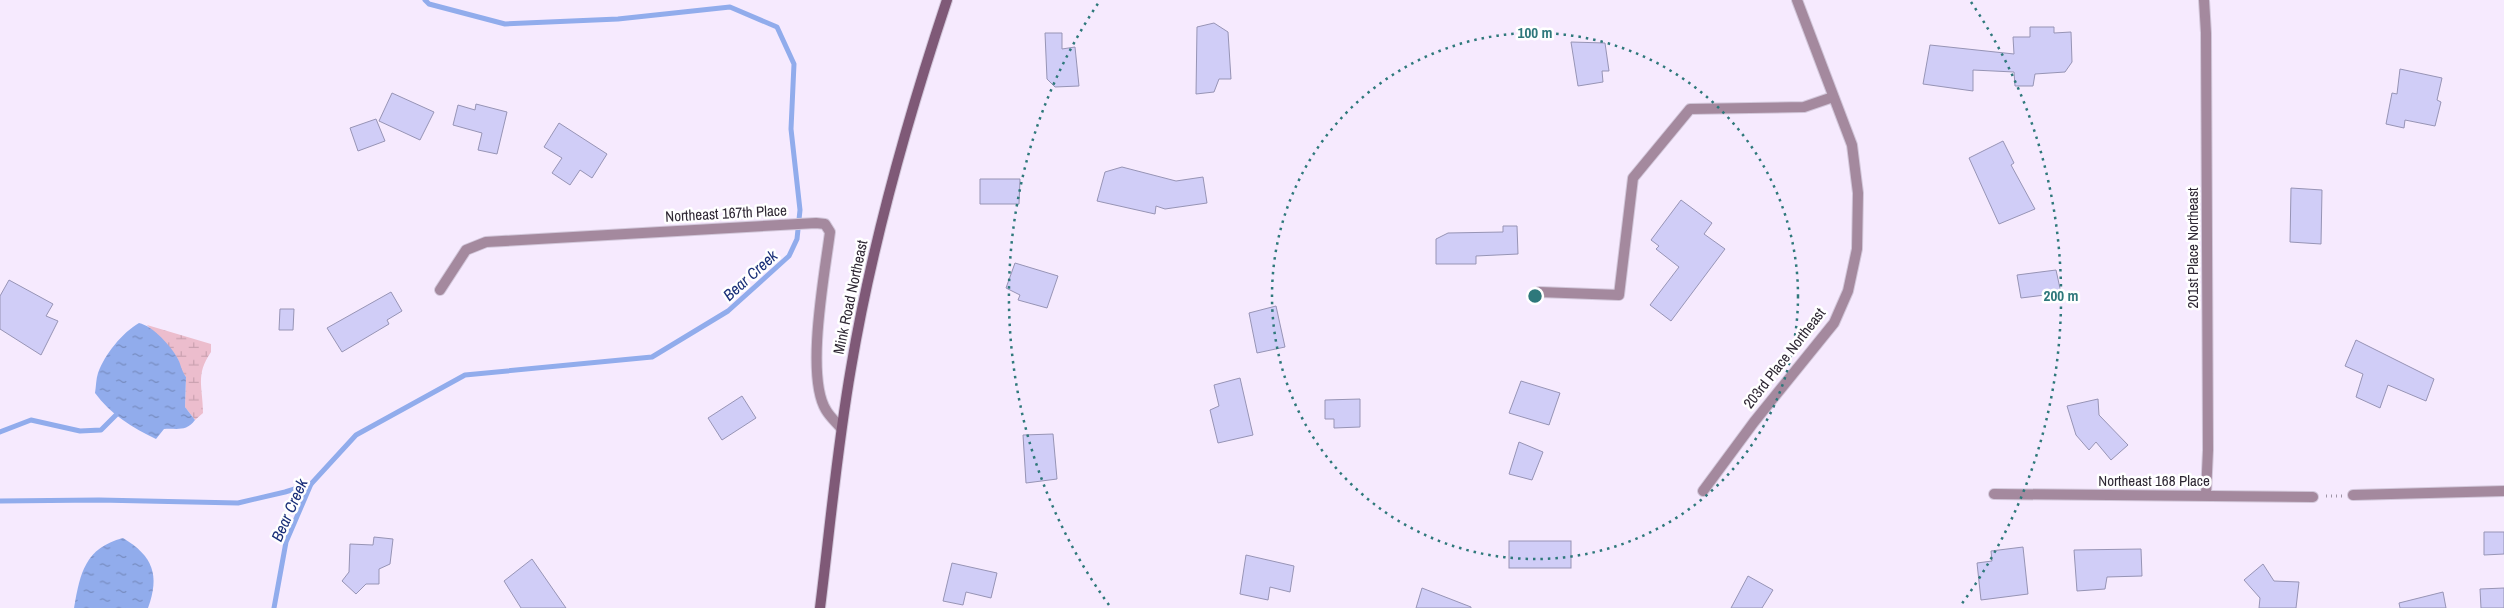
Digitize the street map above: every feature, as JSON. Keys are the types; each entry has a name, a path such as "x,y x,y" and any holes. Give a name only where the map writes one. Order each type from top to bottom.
{"street":[{"name":"Mink Road Northeast","path":"820,608 841,428 878,237 913,107 947,0"},
{"name":"203rd Place Northeast","path":"1703,491 1754,422 1834,322 1848,291 1857,249 1858,193 1852,145 1797,0"},
{"name":"201st Place Northeast","path":"2204,1 2208,450 2206,494"},
{"path":"1539,292 1619,295 1633,178 1690,109 1804,106 1833,98"},
{"name":"Northeast 167th Place","path":"440,290 466,250 486,242 775,225 826,224 830,232 816,335 819,384 825,409 841,428"},
{"path":"2353,495 2504,491"},
{"name":"Northeast 168 Place","path":"1994,494 2206,494 2313,497"}],"path":[{"path":"2313,497 2353,495"}],"green space":[{"path":"147,325 211,344 211,352 201,375 203,413 195,420 185,407 186,377 180,369 178,359"}],"water":[{"path":"139,323 150,328 161,337 178,359 186,377 185,407 195,420 185,428 164,429 156,439 122,420 95,393 98,373 110,351 120,338"},
{"path":"123,538 141,552 151,567 153,586 148,608 74,608 82,573 92,555 110,542"}],"building":[{"path":"1214,23 1228,32 1231,79 1219,79 1214,92 1196,94 1197,27"},
{"path":"2030,27 2054,27 2054,33 2071,32 2072,62 2065,72 2035,74 2033,86 2015,86 2014,72 1973,70 1973,91 1923,84 1930,45 2014,54 2013,37 2030,37"},
{"path":"1045,33 1062,33 1062,49 1075,47 1079,86 1055,87 1047,79"},
{"path":"1571,42 1605,43 1609,71 1602,71 1603,82 1578,86"},
{"path":"2400,69 2442,78 2437,100 2441,102 2435,126 2405,120 2404,128 2386,124 2392,93 2397,94"},
{"path":"392,93 434,112 420,140 379,121"},
{"path":"476,104 507,112 497,154 478,150 482,133 453,125 458,105 475,110"},
{"path":"376,119 385,141 358,151 350,128"},
{"path":"559,123 607,154 592,178 580,170 570,185 552,173 562,158 544,147"},
{"path":"2003,141 2014,163 2011,165 2035,209 1999,224 1969,158"},
{"path":"1122,167 1176,181 1203,177 1207,203 1165,209 1156,206 1155,214 1097,201 1105,172"},
{"path":"980,179 1020,179 1019,204 980,204"},
{"path":"2291,188 2322,190 2321,244 2290,242"},
{"path":"1681,200 1712,223 1704,234 1725,249 1671,321 1650,305 1679,267 1656,249 1659,246 1651,240"},
{"path":"1503,226 1517,226 1518,254 1476,256 1476,264 1436,264 1436,239 1448,233 1503,232"},
{"path":"1015,263 1058,276 1047,308 1018,300 1020,295 1006,288"},
{"path":"2056,270 2061,293 2021,298 2017,275"},
{"path":"9,280 53,304 46,316 58,321 41,355 0,329 0,296"},
{"path":"391,292 402,311 387,320 389,324 342,352 327,328"},
{"path":"1276,306 1285,347 1257,353 1249,313"},
{"path":"280,309 294,309 293,330 279,330"},
{"path":"2356,340 2434,379 2426,401 2388,385 2380,408 2356,397 2363,374 2345,366"},
{"path":"1240,378 1253,435 1218,443 1210,410 1219,406 1214,385"},
{"path":"1521,381 1560,393 1549,425 1509,413"},
{"path":"742,396 756,418 722,440 708,418"},
{"path":"1360,399 1360,427 1334,428 1334,419 1325,419 1325,400"},
{"path":"2098,399 2099,415 2128,445 2111,460 2096,442 2089,450 2076,435 2067,406"},
{"path":"1053,434 1057,479 1026,483 1023,435"},
{"path":"1519,442 1543,452 1532,480 1509,474"},
{"path":"2484,532 2504,532 2504,554 2484,555"},
{"path":"374,537 393,539 390,564 379,569 379,584 366,584 356,594 342,581 349,572 350,544 373,545"},
{"path":"1509,541 1571,541 1571,568 1509,568"},
{"path":"2023,547 2028,594 1981,600 1977,563 1992,561 1991,551"},
{"path":"2141,549 2142,576 2107,577 2105,589 2077,591 2074,550"},
{"path":"1246,555 1294,566 1290,592 1270,587 1268,600 1240,594"},
{"path":"532,559 566,608 521,608 504,581"},
{"path":"952,563 997,573 991,598 966,592 963,605 943,601"},
{"path":"2263,564 2274,581 2299,582 2296,608 2259,608 2260,598 2244,580"},
{"path":"1748,576 1773,590 1762,608 1731,608"},
{"path":"1422,588 1471,607 1471,608 1416,608"},
{"path":"2504,588 2504,608 2481,608 2480,589"},
{"path":"2443,592 2446,608 2400,608 2399,603"}],"waterway":[{"name":"Bear Creek","path":"274,608 286,542 311,484 356,435 465,375 652,357 728,311 789,256 797,239 800,210 791,129 794,64 777,27 730,7 618,19 505,24 429,4 425,0"},
{"path":"0,432 31,420 80,431 101,430 116,415"},
{"path":"0,501 99,500 238,503 311,484"}]}
